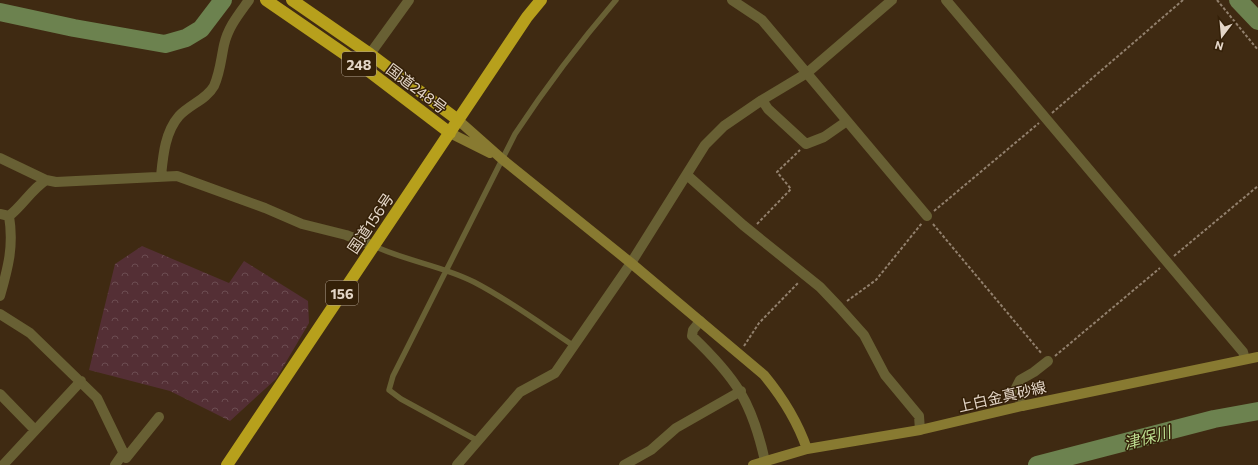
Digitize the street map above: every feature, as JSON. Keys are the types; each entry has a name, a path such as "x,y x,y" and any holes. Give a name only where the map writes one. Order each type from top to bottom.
{"highway":[{"name":"国道248号","path":"266,0 362,66 450,133"},
{"name":"国道248号","path":"292,0 370,54 458,120"},
{"name":"国道156号","path":"227,465 527,17 541,0"}],"street":[{"path":"161,176 162,157 168,136 179,116 213,88 219,74 224,44 231,26 249,0"},
{"path":"370,54 409,0"},
{"path":"732,0 762,20 927,216"},
{"path":"457,465 520,392 555,373 631,263 705,145 724,126 762,100 807,73 892,0"},
{"path":"946,0 1166,263 1243,352 1245,359"},
{"path":"762,100 768,109 806,144 824,137 847,120"},
{"path":"458,120 502,159 631,263 764,375 780,395 800,427 807,449"},
{"path":"450,133 502,159"},
{"path":"0,158 46,180 72,182 177,176 265,208 302,224 346,235 374,246"},
{"path":"687,175 806,275 839,307 864,335 885,375 919,416 920,430"},
{"path":"0,296 7,274 13,236 5,215 18,210 36,187 46,180"},
{"path":"0,314 30,333 97,398 126,458 159,417"},
{"path":"700,320 693,330 692,336 727,371 741,391 754,420 765,461"},
{"name":"上白金真砂線","path":"753,465 807,449 920,430 1022,406 1258,356"},
{"path":"1022,406 1016,388 1020,380 1034,372 1048,361"},
{"path":"3,465 81,381"},
{"path":"624,465 651,450 676,428 741,391"},
{"path":"0,394 35,430"},
{"path":"115,465 124,452"}],"lane":[{"path":"478,440 401,399 389,390 393,376 515,134 539,98 587,34 616,0"},
{"path":"374,246 389,253 473,281 516,306 574,346"}],"path":[{"path":"839,307 876,280 927,216 1046,118 1183,0"},
{"path":"1217,0 1258,50"},
{"path":"752,231 791,189 777,172 806,144"},
{"path":"927,216 1048,361 1258,186"},
{"path":"738,354 758,323 782,301 806,275"}],"green space":[{"path":"142,246 229,283 244,261 308,301 309,323 276,379 230,421 170,391 89,370 115,264"}],"waterway":[{"path":"0,12 74,28 165,44 186,38 201,29 223,0"},
{"path":"1238,0 1258,21"},
{"name":"津保川","path":"1037,465 1214,419 1258,411"}]}
